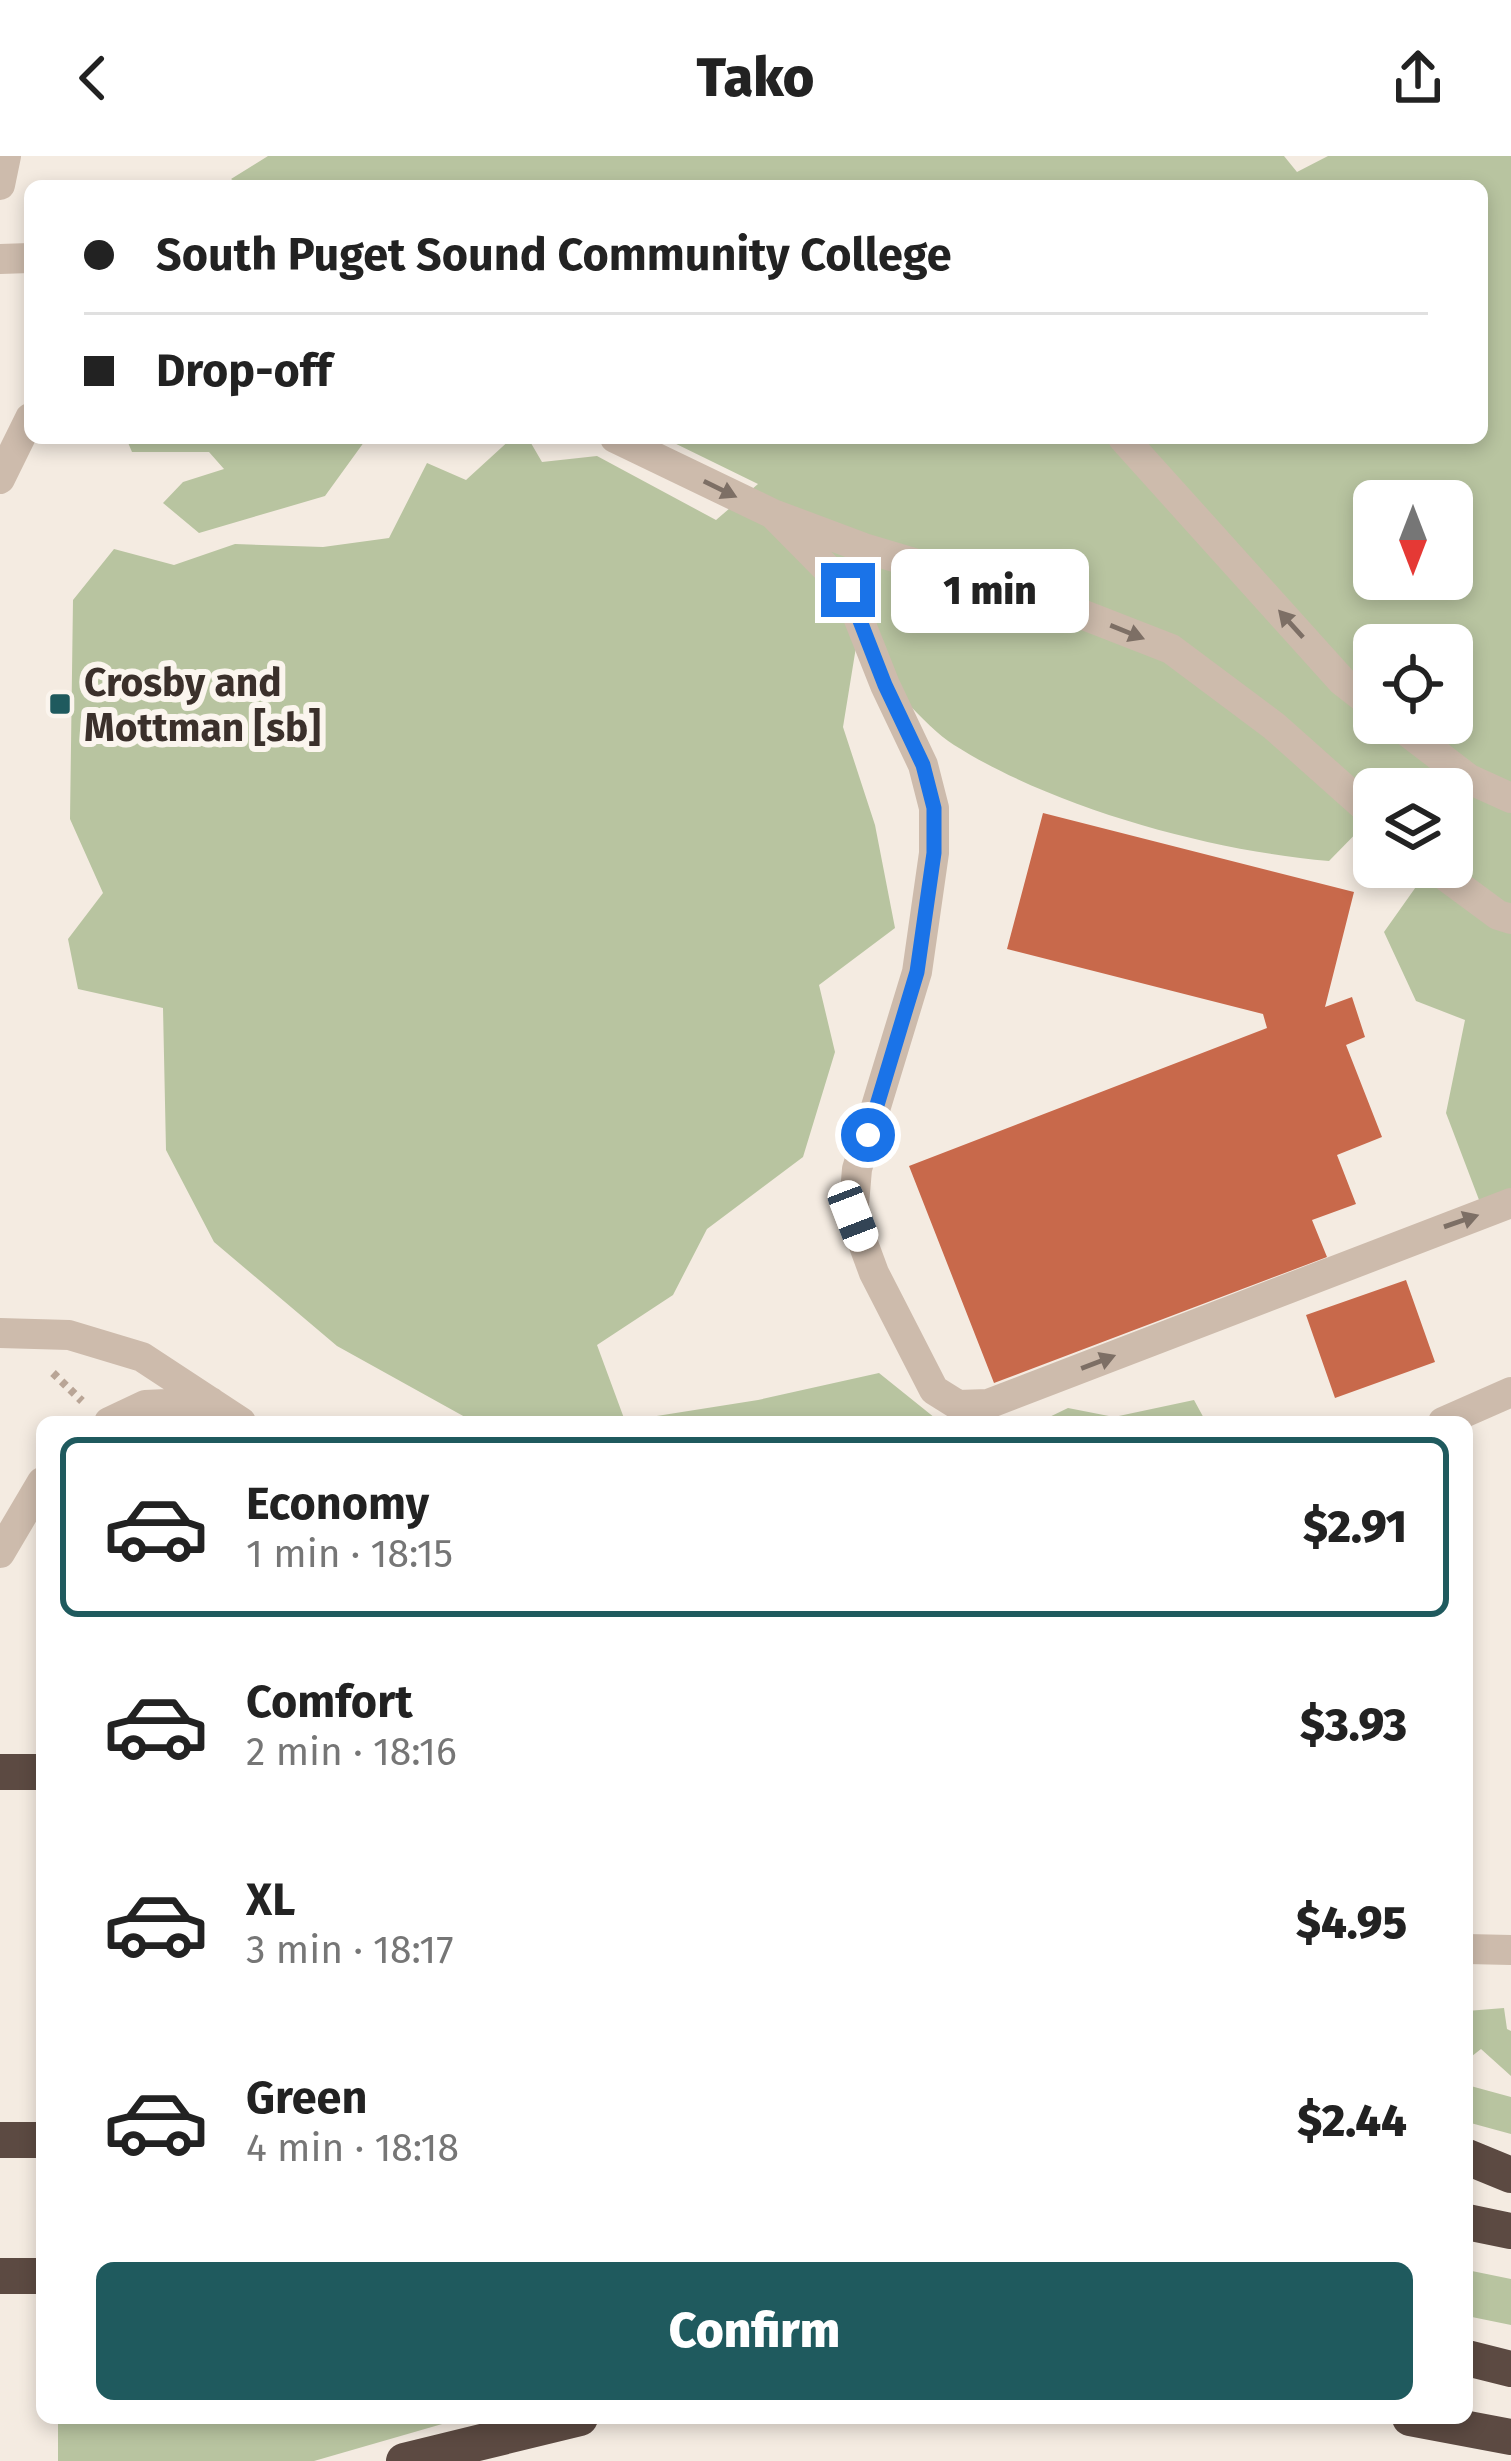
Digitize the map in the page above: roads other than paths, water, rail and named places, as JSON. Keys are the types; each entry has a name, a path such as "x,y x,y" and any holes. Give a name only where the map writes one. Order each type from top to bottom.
{"highway":[{"path":"0,1772 36,1772"},
{"path":"0,2140 36,2140"},
{"path":"1473,2159 1511,2175"},
{"path":"1473,2223 1511,2231"},
{"path":"0,2276 36,2276"},
{"path":"1473,2360 1511,2369"},
{"path":"404,2461 555,2424"},
{"path":"1442,2424 1511,2437"}],"street":[{"path":"0,185 6,156"},
{"path":"0,479 24,430"},
{"path":"627,444 773,514 883,554 1071,610 1171,650 1274,726 1353,796"},
{"path":"1128,444 1353,690"},
{"path":"773,514 848,590 923,765 934,808 934,853 917,972 857,1169 853,1216 874,1273 934,1390 958,1405 988,1404 1511,1203"},
{"path":"1423,744 1469,779 1511,798"},
{"path":"1461,888 1511,919"},
{"path":"0,1333 69,1334 142,1357 232,1416"},
{"path":"1457,1416 1511,1392"},
{"path":"123,1416 146,1406 211,1402"},
{"path":"0,1553 36,1492"},
{"path":"1473,1949 1511,1950"}],"place":[{"name":"Crosby and Mottman [sb]","path":"60,704"}]}
